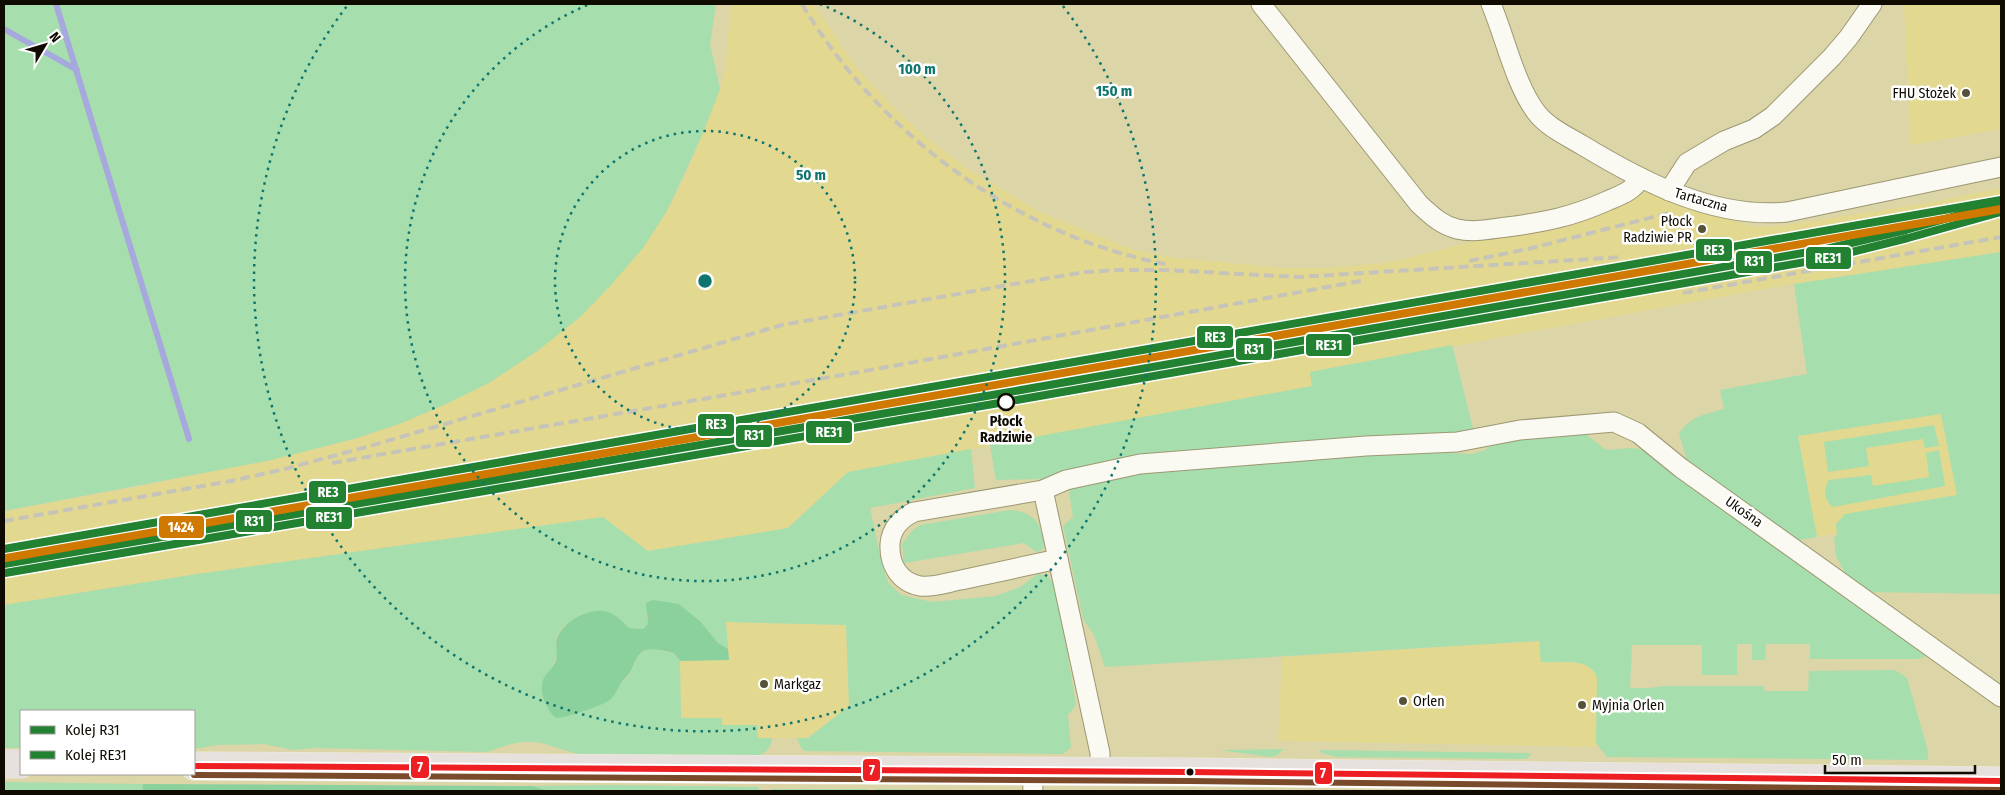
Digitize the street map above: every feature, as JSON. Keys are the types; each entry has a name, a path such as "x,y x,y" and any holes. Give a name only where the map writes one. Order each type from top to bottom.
{"main road":[{"path":"4,764 20,764"},
{"path":"195,766 1033,782 1100,772 2001,781"}],"street":[{"path":"1261,4 1420,204 1439,222 1448,226 1473,231 1555,220 1586,211 1623,195 1636,186 1641,178"},
{"name":"Tartaczna","path":"1491,4 1522,88 1543,120 1641,178 1668,191 1739,211 1764,214 1787,212 2001,168"},
{"path":"1668,191 1687,163 1724,141 1754,129 1773,116 1832,57 1872,4"},
{"name":"Ukośna","path":"1058,559 940,584 920,586 899,575 892,558 890,538 904,517 914,512 1043,490 1066,480 1140,464 1366,446 1458,442 1520,430 1614,422 1638,433 1681,468 2001,697"},
{"path":"1043,490 1100,753 1100,772"}],"shaded area":[{"path":"731,4 813,4 857,68 891,105 927,138 965,167 1040,212 1131,249 1169,257 1282,268 1329,268 1392,262 1487,238 1545,230 1601,213 1647,192 1681,207 1756,227 1786,225 1927,203 2001,188 2001,252 1782,286 1311,372 1313,386 849,472 788,528 648,551 603,518 197,574 4,605 4,511 143,486 354,439 402,423 487,384 536,352 580,317 643,248 667,211 685,177 720,89 725,70"},
{"path":"1904,4 2001,4 2001,129 1910,145"},
{"path":"1964,389 1985,509 1817,537 1795,421"},
{"name":"Markgaz","path":"726,622 846,625 849,706 807,738 758,738 757,725 722,725 721,718 681,718 680,661 729,660"},
{"path":"1619,636 1605,747 1278,741 1282,657"}],"green space":[{"path":"4,4 716,4 710,44 720,89 701,138 667,211 643,248 580,317 536,352 487,384 402,423 354,439 267,461 4,511"},
{"path":"2001,252 2001,594 1867,592 1846,575 1836,556 1834,539 1837,534 1836,524 1845,514 1957,495 1941,414 1798,436 1817,537 1795,541 1688,463 1679,434 1693,420 1724,409 1720,390 1807,374 1794,284"},
{"path":"1452,345 1473,428 1469,434 1038,479 996,480 990,445 1312,386 1310,372"},
{"path":"1934,425 1939,446 1925,448 1923,439 1866,448 1869,466 1828,472 1824,442"},
{"path":"1559,435 1587,435 1606,450 1631,448 1646,450 1934,653 1918,659 1810,659 1810,644 1766,644 1765,660 1752,660 1752,644 1737,644 1737,675 1702,675 1702,645 1632,645 1630,688 1764,686 1764,691 1808,691 1809,671 1895,670 1907,678 1928,751 1928,760 1607,757 1596,743 1597,677 1593,670 1573,662 1541,662 1539,641 1105,667 1094,635 1083,619 1063,526 1073,517 1068,486 1133,471 1429,447 1446,453 1472,454 1485,450 1497,441"},
{"path":"971,449 975,488 870,508 882,564 888,582 901,595 932,602 996,596 1020,587 1038,574 1047,576 1054,583 1057,591 1076,705 1068,715 1071,747 1063,754 805,751 801,748 797,738 808,738 849,706 846,625 726,622 728,649 718,643 701,622 679,604 646,615 648,624 643,629 629,628 616,616 607,612 593,612 577,617 558,633 556,660 543,679 576,714 615,694 622,681 629,676 639,654 646,650 654,649 674,653 680,661 681,718 722,718 722,725 757,725 758,738 772,738 769,748 763,754 756,756 585,755 532,742 515,743 487,752 315,748 293,750 264,744 218,745 195,749 195,710 20,710 20,748 4,748 4,605 197,574 603,517 648,551 788,528 848,472"},
{"path":"1939,450 1945,486 1833,507 1826,498 1825,491 1829,480 1871,475 1873,486 1929,477 1926,453"},
{"path":"1010,510 1026,513 1036,521 1043,539 1044,547 1041,551 1036,552 1024,543 904,563 902,544 912,531 920,525"},
{"path":"653,600 679,604 701,622 718,643 728,649 729,660 680,661 674,653 655,649 643,651 611,699 585,711 556,718 545,701 542,685 544,678 556,661 556,641 560,632 578,616 594,611 608,612 620,619 629,628 643,629 648,624 646,603"},
{"path":"1284,749 1277,755 1270,757 1220,750"},
{"path":"1319,750 1531,753 1528,758 1524,759 1336,757 1322,753"},
{"path":"4,782 143,784 142,791 4,791"},
{"path":"143,784 532,786 549,791 142,791"},
{"path":"532,786 759,787 758,791 549,791"},
{"path":"772,789 866,789 866,791 772,791"},
{"path":"876,789 932,790 932,791 876,791"}],"waterway":[{"path":"56,4 189,439"},
{"path":"4,29 77,70"}],"railway":[{"path":"802,4 834,52 871,97 913,137 959,173 1008,205 1060,231 1114,251 1170,265"},
{"path":"1469,261 1532,248 1673,212"},
{"path":"1683,293 2001,237"},
{"path":"4,521 231,481 285,469 370,446 782,325 1085,272 1164,270 1298,277 1623,257"},
{"path":"332,463 865,371 1366,280"}],"rail line":[{"name":"R31","path":"4,564 1004,393 1826,249 1906,230 2001,203"},
{"name":"RE31","path":"5,573 1005,402 1828,258 2001,212"}],"transit line":[{"name":"RE3","path":"4,549 2001,200"},
{"name":"1424","path":"6,558 2001,209"},
{"name":"7","path":"195,766 1190,772 2001,781"},
{"path":"194,775 1190,781 2001,790"}],"place":[{"name":"FHU Stożek","path":"1966,93"},
{"name":"Płock Radziwie PR","path":"1702,229"},
{"name":"Płock Radziwie","path":"1006,402"},
{"name":"Markgaz","path":"764,684"},
{"name":"Orlen","path":"1403,701"},
{"name":"Myjnia Orlen","path":"1582,705"}]}
